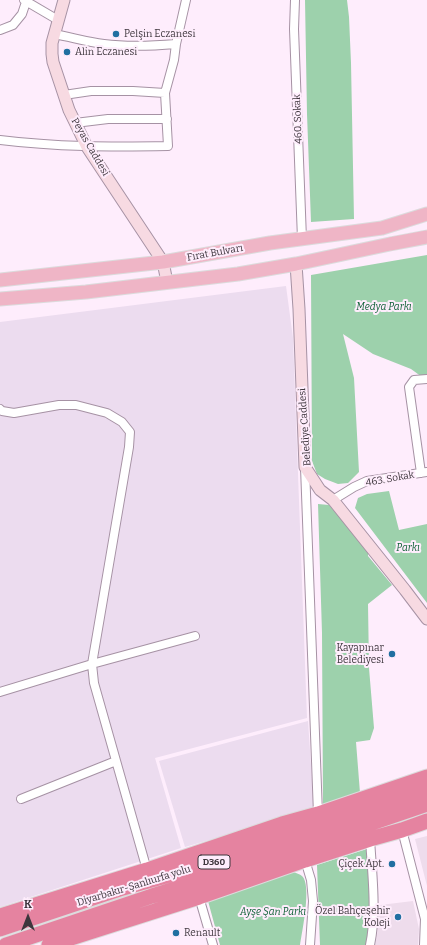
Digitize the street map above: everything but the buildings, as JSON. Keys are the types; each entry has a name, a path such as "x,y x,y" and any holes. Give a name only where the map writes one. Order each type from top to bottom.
{"highway":[{"path":"0,916 147,870 427,777"},
{"name":"Diyarbakır-Şanlıurfa yolu","path":"0,929 123,888 208,864 427,789"},
{"name":"Diyarbakır-Şanlıurfa yolu","path":"6,945 152,896 267,860 427,804"},
{"path":"49,945 427,821"},
{"path":"208,864 222,845"},
{"path":"232,885 267,860"}],"main road":[{"name":"Fırat Bulvarı","path":"0,280 163,262 270,243 382,228 427,214"},
{"path":"0,299 86,292 238,274 296,264 427,237"}],"street":[{"name":"Peyas Caddesi","path":"64,0 54,34 52,54 53,62 69,110 87,147 163,262 167,282"},
{"path":"0,140 31,144 87,147 168,146 165,93 174,60 186,0"},
{"name":"460. Sokak","path":"295,0 294,29 302,239"},
{"path":"0,30 13,25 22,14 25,1 58,20"},
{"path":"54,34 118,45 176,44"},
{"path":"64,95 91,91 165,93"},
{"path":"75,123 108,119 167,120"},
{"name":"Belediye Caddesi","path":"296,264 305,467 320,490 333,500 427,619"},
{"path":"424,473 409,387 414,380 427,379"},
{"path":"1,410 14,413 59,405 76,405 107,413 122,422 130,432 127,462 92,664 94,683 147,870"},
{"path":"305,467 318,814"},
{"name":"463. Sokak","path":"333,500 354,487 368,481 424,473"},
{"path":"0,692 92,664 195,636"},
{"path":"21,799 116,761"},
{"path":"402,830 425,919 424,945"},
{"path":"370,839 373,897 372,935 370,945"},
{"path":"305,860 311,880 314,901 310,945"},
{"path":"199,897 213,945"}],"shaded area":[{"path":"286,286 293,338 307,718 155,758 181,848 0,907 0,322"},
{"path":"308,721 314,810 185,847 159,761"},
{"path":"427,836 427,886 415,839"},
{"name":"Özel Bahçeşehir Koleji","path":"413,901 419,929 418,945 375,945 380,905"}],"green space":[{"path":"305,0 347,0 351,63 354,219 311,222"},
{"name":"Medya Parkı","path":"427,255 427,377 422,377 411,369 373,354 343,334 354,378 359,472 348,483 338,484 325,479 317,474 312,461 311,275"},
{"name":"Parkı","path":"389,491 399,530 427,524 427,603 355,508 358,498 367,494"},
{"path":"318,504 329,505 368,550 368,556 392,585 368,604 369,668 374,728 370,740 356,742 360,793 323,805 322,633"},
{"path":"367,849 370,909 366,945 320,945 317,865"},
{"name":"Ayşe Şan Parkı","path":"293,872 302,876 305,881 306,889 306,909 300,945 220,945 208,901"}],"place":[{"name":"Pelşin Eczanesi","path":"116,34"},
{"name":"Alin Eczanesi","path":"67,52"},
{"name":"Kayapınar Belediyesi","path":"392,654"},
{"name":"Çiçek Apt.","path":"392,864"},
{"name":"Özel Bahçeşehir Koleji","path":"398,917"},
{"name":"Renault","path":"176,933"}]}
